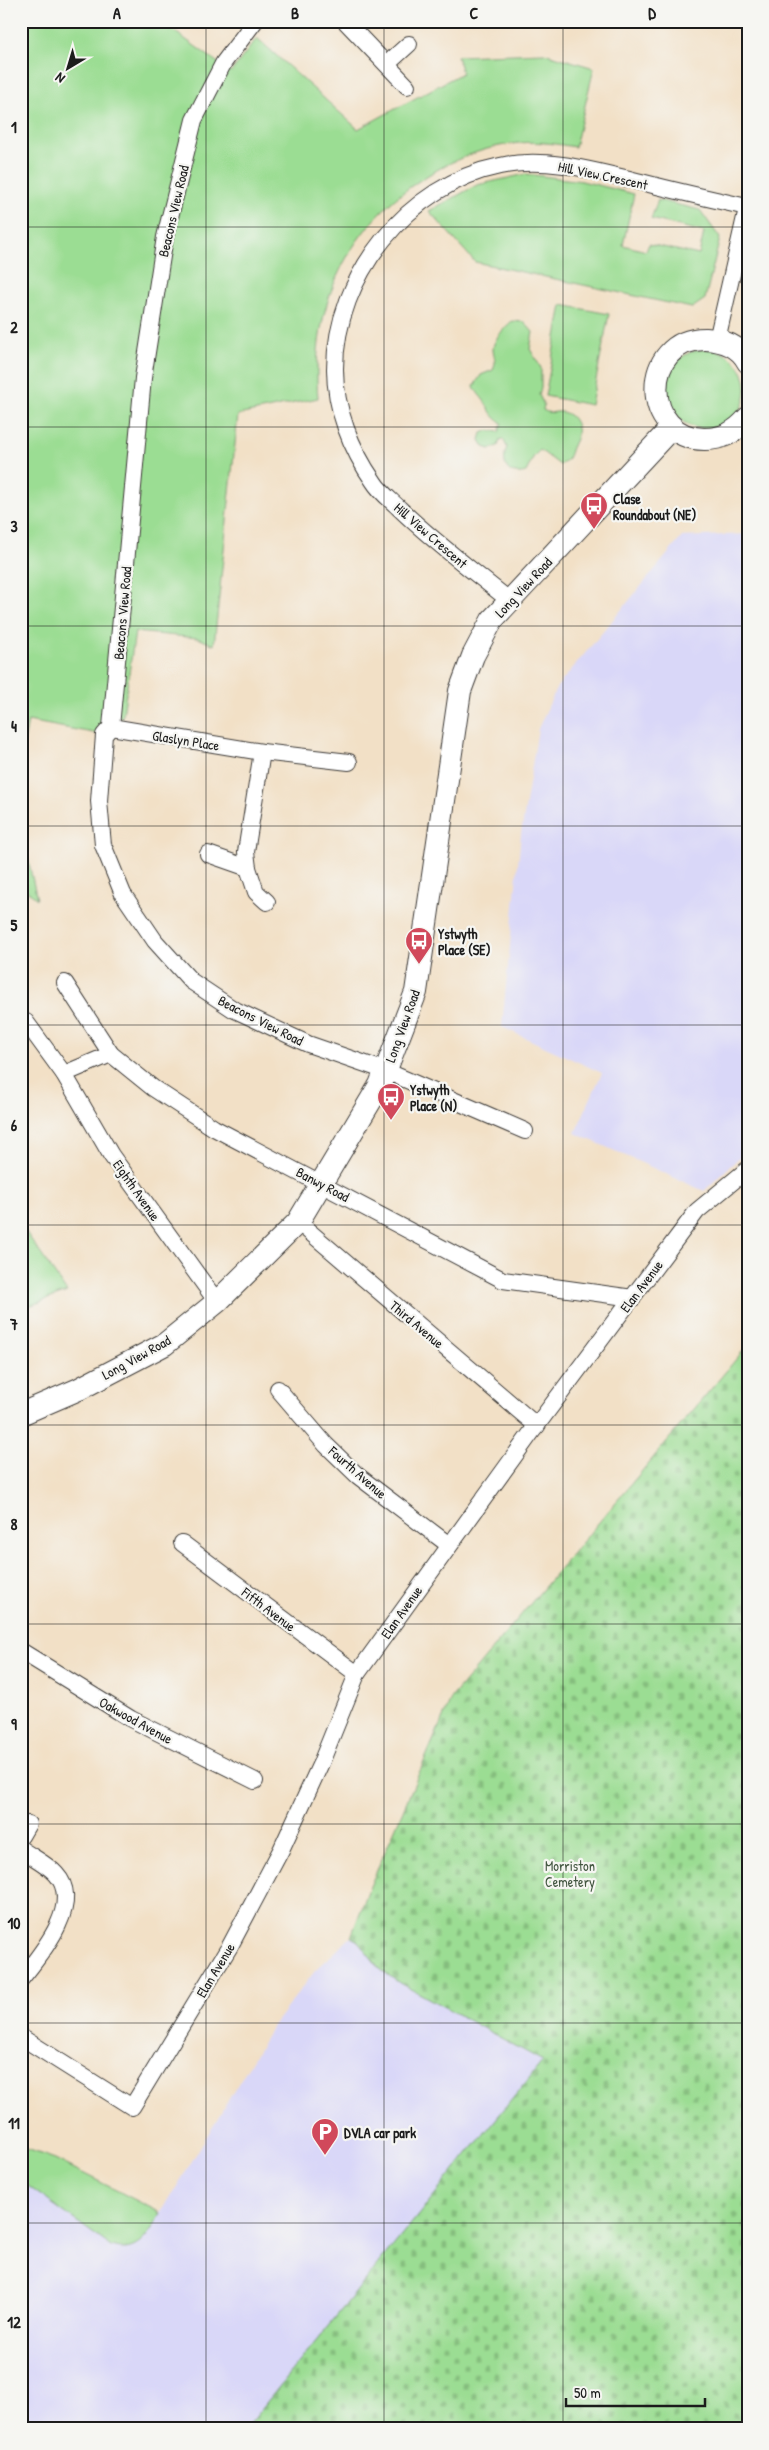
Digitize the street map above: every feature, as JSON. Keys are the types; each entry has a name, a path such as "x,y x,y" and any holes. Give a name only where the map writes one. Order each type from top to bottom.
{"street":[{"name":"Beacons View Road","path":"255,21 224,62 194,120 165,237 143,378 111,727 104,735 99,801 104,845 123,894 155,941 191,981 234,1009 308,1044 386,1071 525,1131"},
{"path":"345,21 407,86"},
{"path":"387,64 409,44"},
{"name":"Hill View Crescent","path":"510,601 417,525 375,484 353,448 338,398 335,368 340,325 352,287 375,250 395,226 417,206 453,183 500,166 549,164 579,167 747,205"},
{"path":"717,340 747,205"},
{"path":"748,362 730,344 717,340 697,339 684,344 666,358 658,373 655,387 659,408 672,427 685,436 696,439 719,439 739,428 748,418"},
{"name":"Long View Road","path":"21,1414 79,1389 165,1344 216,1302 298,1222 380,1085 416,992 460,691 473,656 492,620 672,427"},
{"name":"Glaslyn Place","path":"111,727 262,752 348,762"},
{"path":"262,752 246,852 248,868 256,892 266,902"},
{"path":"208,854 248,868"},
{"name":"Banwy Road","path":"65,983 111,1054 153,1088 214,1128 503,1280 632,1298"},
{"name":"Eighth Avenue","path":"21,1020 26,1022 64,1074 111,1155 216,1302"},
{"path":"64,1074 111,1054"},
{"name":"Elan Avenue","path":"21,2037 132,2107 230,1946 281,1850 357,1674 536,1426 698,1211 748,1169"},
{"name":"Third Avenue","path":"298,1222 536,1426"},
{"name":"Fourth Avenue","path":"278,1389 326,1445 358,1476 449,1545"},
{"name":"Fifth Avenue","path":"182,1543 357,1674"},
{"name":"Oakwood Avenue","path":"21,1651 130,1719 255,1782"},
{"path":"21,1849 56,1874 66,1890 65,1904 51,1939 21,1979"}],"shaded area":[{"path":"748,534 748,1149 704,1191 575,1133 602,1073 502,1027 521,834 538,729 557,687 682,537"},
{"path":"351,1937 358,1941 380,1969 395,1980 544,2061 245,2429 21,2429 21,2147 55,2159 161,2213 272,2027 315,1971"}],"green space":[{"path":"21,21 160,21 231,72 257,38 358,129 462,73 457,56 544,53 594,68 575,147 526,142 495,147 473,154 430,174 402,194 377,216 357,241 341,269 329,299 321,331 317,364 318,398 238,415 214,645 198,638 135,632 123,715 104,735 28,721 21,758"},
{"path":"526,174 582,181 634,194 623,245 646,251 649,244 699,255 704,232 651,219 658,200 700,210 720,238 705,299 692,308 475,262 429,211 477,185"},
{"path":"562,305 609,314 591,405 545,396"},
{"path":"512,321 524,322 533,332 530,349 541,368 539,395 544,405 543,410 567,414 574,420 577,429 576,439 564,463 560,465 540,450 534,456 526,472 519,473 510,471 505,463 507,447 503,439 500,440 498,446 490,449 484,447 480,440 482,433 489,430 499,432 502,423 492,415 474,386 481,375 493,370 495,362 493,346 503,330"},
{"path":"698,349 714,349 735,360 746,381 746,397 735,418 714,429 698,429 684,423 672,411 666,397 666,381 672,367 684,355"},
{"path":"21,828 37,899 21,886"},
{"path":"21,1225 67,1292 21,1309"},
{"name":"Morriston Cemetery","path":"748,1345 748,2429 245,2429 543,2061 395,1980 380,1969 358,1941 351,1937 368,1891 452,1697"},
{"path":"21,2147 55,2159 161,2213 148,2235 142,2241 129,2248 112,2247 21,2181"}],"place":[{"name":"Clase Roundabout (NE)","path":"594,530"},
{"name":"Ystwyth Place (SE)","path":"419,965"},
{"name":"Ystwyth Place (N)","path":"391,1121"},
{"name":"DVLA car park","path":"325,2156"}]}
